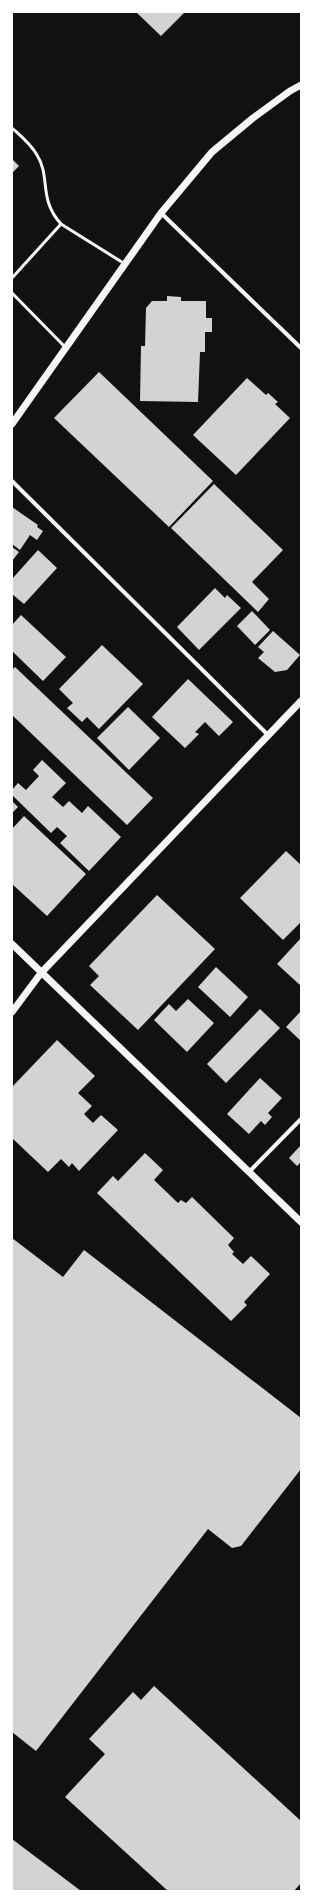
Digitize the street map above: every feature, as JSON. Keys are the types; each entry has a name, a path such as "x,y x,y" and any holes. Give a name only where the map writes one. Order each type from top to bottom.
{"street":[{"path":"12,424 161,214 212,152 254,118 290,91 301,85"},
{"path":"161,214 301,348"},
{"path":"12,481 268,735"},
{"path":"12,1012 41,973 301,701"},
{"path":"12,944 301,1222"},
{"path":"249,1172 301,1118"}],"lane":[{"path":"12,128 38,155 41,162 49,205 54,216 61,224 125,264"},
{"path":"12,278 61,224"},
{"path":"12,293 66,348"}],"building":[{"path":"136,12 185,12 161,36"},
{"path":"12,159 19,166 12,173"},
{"path":"167,296 181,297 181,301 206,301 206,318 212,318 212,332 205,332 205,352 200,352 198,402 140,401 141,346 145,346 146,308 152,301 167,301"},
{"path":"99,372 213,481 169,527 54,418"},
{"path":"247,378 266,395 268,393 278,402 275,404 290,418 236,475 193,435"},
{"path":"214,484 283,550 252,582 269,599 258,612 171,528"},
{"path":"12,507 38,525 37,527 43,531 37,540 30,535 20,550 12,544"},
{"path":"12,547 19,552 12,561"},
{"path":"38,550 57,568 24,604 12,594 12,579"},
{"path":"215,588 225,598 227,595 241,608 199,650 177,627"},
{"path":"252,611 270,630 255,645 237,626"},
{"path":"21,615 66,657 43,681 12,651 12,625"},
{"path":"273,631 300,655 287,670 275,672 258,658 264,652 258,647"},
{"path":"102,645 143,684 99,729 87,717 82,722 67,708 73,703 59,689"},
{"path":"15,667 153,798 127,825 12,715 12,670"},
{"path":"188,679 233,722 219,736 205,722 195,732 199,734 185,748 152,717"},
{"path":"128,707 160,738 129,770 97,738"},
{"path":"42,760 66,783 52,797 63,807 69,801 82,813 88,806 121,837 89,871 60,843 67,836 57,827 51,833 12,795 12,790 18,783 26,790 39,776 33,770"},
{"path":"12,801 18,807 12,813"},
{"path":"24,816 86,874 47,916 12,884 12,829"},
{"path":"286,851 301,865 301,922 283,940 240,898"},
{"path":"157,895 215,949 138,1030 90,985 99,976 89,966"},
{"path":"301,938 301,986 277,964"},
{"path":"216,967 248,997 230,1017 198,987"},
{"path":"188,999 214,1023 187,1052 154,1020 169,1004 176,1011"},
{"path":"260,1009 280,1028 226,1083 207,1064"},
{"path":"301,1011 301,1041 286,1027"},
{"path":"57,1040 95,1076 78,1093 92,1106 84,1114 93,1123 101,1115 118,1130 79,1171 72,1163 69,1167 61,1159 48,1172 12,1138 12,1087"},
{"path":"260,1078 282,1098 268,1113 272,1117 265,1125 261,1121 249,1134 227,1114"},
{"path":"301,1145 301,1162 297,1166 289,1158"},
{"path":"145,1153 163,1170 154,1180 178,1203 181,1200 186,1203 192,1197 234,1238 228,1245 234,1252 232,1254 243,1264 251,1256 270,1274 244,1302 247,1305 231,1321 97,1193 113,1176 118,1181"},
{"path":"12,1238 63,1277 84,1250 301,1418 301,1469 241,1546 232,1548 208,1529 36,1751 12,1732"},
{"path":"154,1686 301,1821 301,1883 294,1891 168,1891 65,1797 105,1754 89,1739 133,1692 141,1700"},
{"path":"12,1839 81,1891 12,1891"}]}
